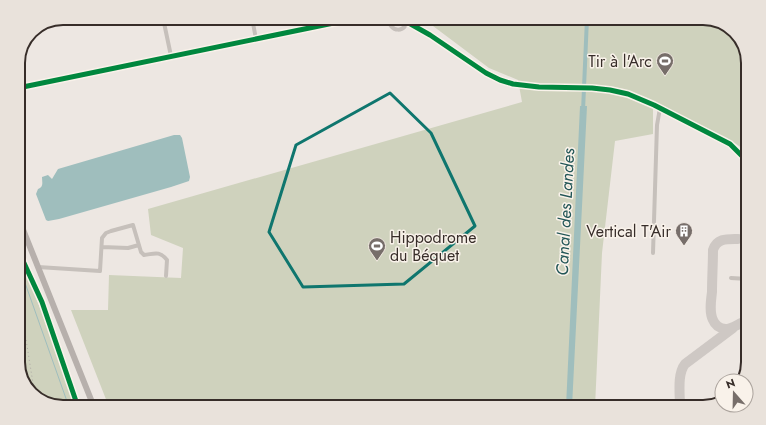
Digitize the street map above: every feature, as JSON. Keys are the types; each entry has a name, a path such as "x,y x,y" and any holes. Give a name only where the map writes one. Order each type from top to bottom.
{"main road":[{"path":"25,234 91,400"}],"street":[{"path":"164,25 171,56"},
{"path":"253,25 256,39"},
{"path":"25,86 324,25"},
{"path":"390,25 397,30 402,29 406,25"},
{"path":"415,25 486,73 500,80 513,84 539,87 592,88 628,94 660,108 730,144 741,155"},
{"path":"653,253 660,108"},
{"path":"38,267 100,271 102,238 106,233 133,225 141,252 144,255 157,253 167,260 166,276"},
{"path":"102,247 128,248 139,246"},
{"path":"731,278 741,279"}],"highlighted area":[{"path":"390,93 431,133 475,226 404,284 303,287 269,232 296,145"}],"green space":[{"name":"Hippodrome du Béquet","path":"708,25 720,29 728,34 735,42 739,50 741,60 741,147 727,138 652,101 653,134 615,141 602,253 595,400 106,400 71,310 108,310 109,275 181,278 183,248 151,235 148,209 522,102 518,80 489,68 433,26"},
{"path":"25,270 76,400 58,400 42,394 34,387 27,375 25,365"}],"water":[{"path":"580,106 587,106 572,400 566,400"},
{"path":"174,135 180,135 182,138 190,177 189,181 59,219 46,220 36,194 38,189 42,186 42,177 48,175 52,179 58,169"}],"waterway":[{"name":"Canal des Landes","path":"583,111 587,25"},
{"path":"25,283 67,400"}],"taxiway":[{"path":"738,239 726,239 720,241 713,250 711,313 713,320 719,327 725,329 741,323"},
{"path":"680,400 679,390 682,368 685,364 733,328"}],"railway":[{"path":"25,333 33,386"}],"cycle path":[{"path":"25,87 324,25"},
{"path":"412,25 430,35 486,73 500,80 513,84 539,87 592,88 628,94 654,105 730,144 741,155"},
{"path":"25,265 42,302 76,400"}],"place":[{"name":"Tir à l'Arc","path":"665,76"},
{"name":"Vertical T'Air","path":"684,246"},
{"name":"Hippodrome du Béquet","path":"377,261"}]}
